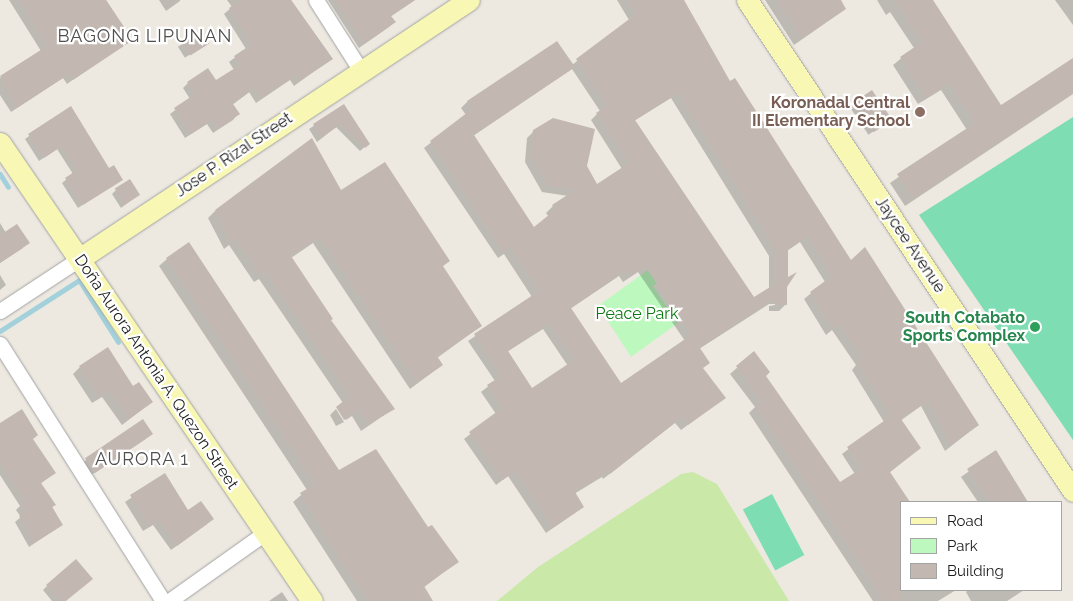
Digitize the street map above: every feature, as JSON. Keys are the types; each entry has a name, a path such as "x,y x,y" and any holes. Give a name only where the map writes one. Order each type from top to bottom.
{"street":[{"path":"316,0 361,71"},
{"name":"Jose P. Rizal Street","path":"0,311 469,0"},
{"name":"Jaycee Avenue","path":"747,0 1073,491"},
{"name":"Doña Aurora Antonia A. Quezon Street","path":"0,143 312,601"},
{"path":"0,344 163,601"},
{"path":"169,601 266,532"}],"green space":[{"name":"South Cotabato Sports Complex","path":"1073,117 1073,440 919,215"},
{"name":"Peace Park","path":"652,267 662,279 653,286 678,323 631,357 598,306"},
{"path":"693,472 717,484 789,601 497,601 538,567 681,474"},
{"path":"772,494 804,555 775,570 743,509"}],"building":[{"path":"19,0 106,0 133,40 73,80 69,74 17,108 0,76 47,46"},
{"path":"240,0 291,0 333,59 300,81 296,75 262,98 255,88 233,104 240,114 218,129 213,120 191,134 174,108 195,94 187,82 208,68 216,80 240,65 234,56 252,44 229,8"},
{"path":"335,0 415,0 391,16 396,22 364,44"},
{"path":"627,0 684,0 730,81 735,78 851,260 865,247 979,425 951,445 928,401 901,419 921,448 890,472 909,501 900,501 900,591 902,591 902,601 884,601 755,406 761,401 736,366 754,351 770,372 766,376 840,482 862,468 847,447 891,416 857,362 862,358 839,324 833,329 810,292 832,276 807,236 788,249 788,277 797,272 787,287 787,305 775,305 775,300 764,305 700,348 710,363 703,368 726,398 688,425 682,417 610,474 609,471 575,492 584,507 553,528 515,471 503,480 469,432 502,408 487,385 501,376 474,334 539,291 511,248 504,253 430,141 472,109 467,101 557,41 575,67 474,135 534,227 555,210 552,205 575,190 548,186 530,155 533,130 553,118 595,129 587,166 597,184 629,163 596,113 607,106 576,59 636,14","holes":["678,93 775,249 775,284 754,297 635,120","645,266 691,335 621,383 571,308 626,270 630,277","549,323 574,360 532,388 508,351"]},
{"path":"777,0 841,0 846,9 802,39"},
{"path":"894,0 933,0 1001,105 1073,58 1073,93 913,199 897,174 975,123 949,83 926,98 900,57 922,42"},
{"path":"201,31 209,44 190,55 182,43"},
{"path":"872,90 892,120 874,132 854,102"},
{"path":"344,104 370,144 365,148 341,124 321,138 313,124"},
{"path":"71,106 109,168 114,165 123,180 83,205 65,178 77,170 62,146 44,158 28,134"},
{"path":"312,138 341,190 385,162 450,261 443,266 482,326 437,356 443,365 417,383 320,237 291,256 333,319 331,320 395,409 369,424 359,410 344,420 336,407 350,396 266,273 261,276 236,239 231,242 215,210"},
{"path":"130,179 140,195 125,205 115,189"},
{"path":"17,224 30,243 0,263 0,235"},
{"path":"189,242 339,470 376,449 428,527 432,525 459,562 424,586 433,601 368,601 341,561 300,493 315,484 166,258"},
{"path":"108,347 133,386 139,382 153,402 129,419 109,391 99,397 79,366"},
{"path":"22,409 38,435 33,439 56,473 41,483 56,505 52,507 63,525 34,543 19,516 26,512 20,504 25,501 0,463 0,423"},
{"path":"143,419 153,434 95,473 85,458"},
{"path":"996,450 1027,501 988,501 967,469"},
{"path":"165,473 188,510 201,501 214,519 177,546 159,520 149,527 130,495"},
{"path":"76,559 93,579 66,601 60,601 46,585"}],"waterway":[{"path":"0,174 8,187"},
{"path":"0,331 79,280 118,342"}],"place":[{"name":"Koronadal Central II Elementary School","path":"920,112"},
{"name":"South Cotabato Sports Complex","path":"1035,327"}],"district":[{"name":"BAGONG LIPUNAN","path":"145,36"},
{"name":"AURORA 1","path":"142,459"}]}
